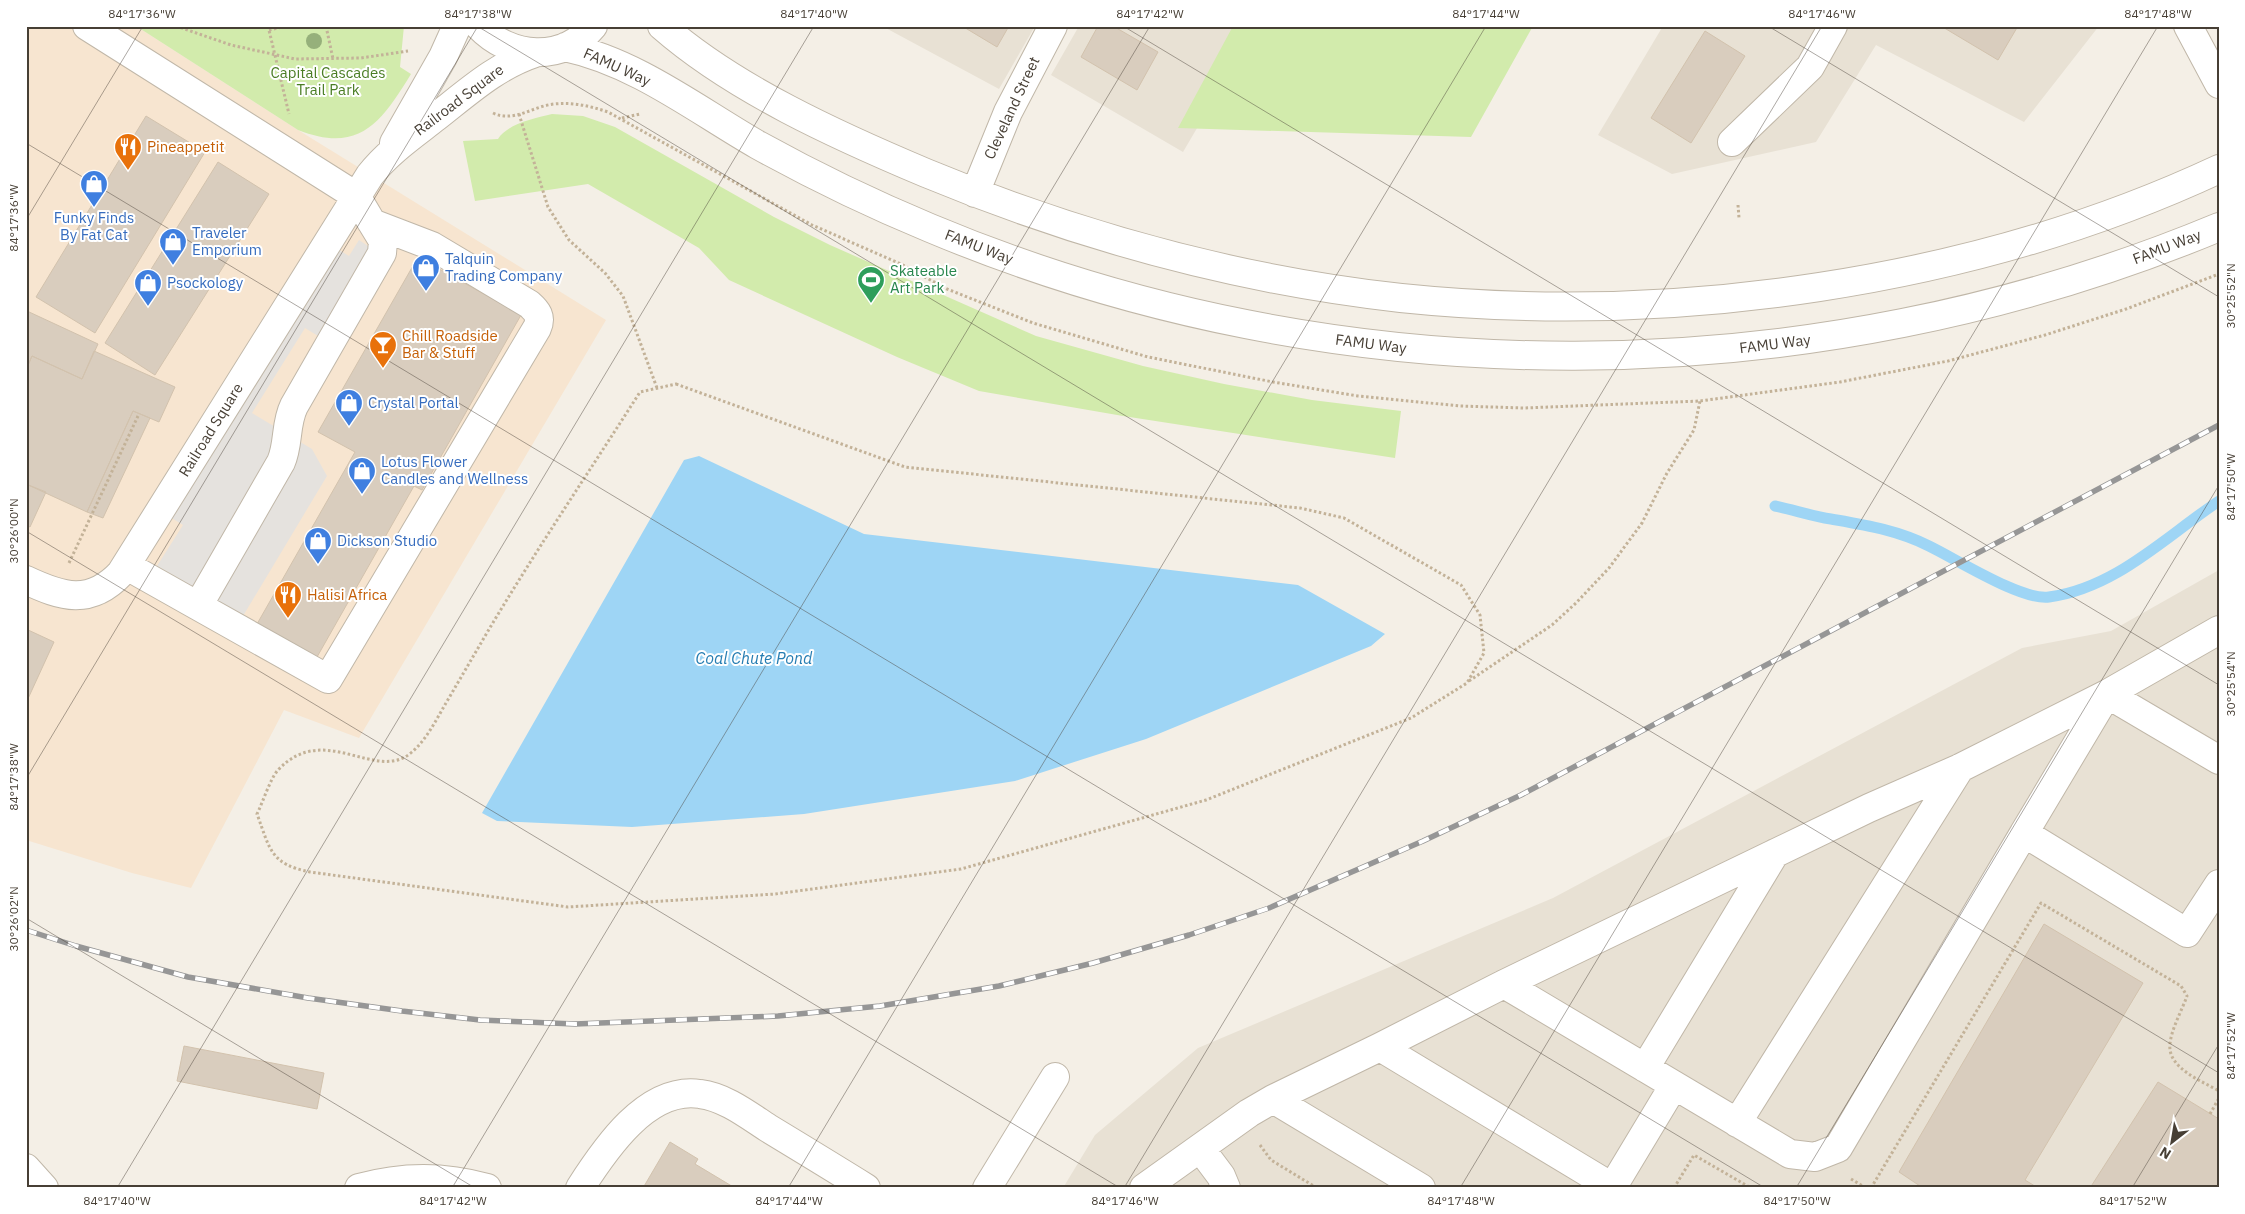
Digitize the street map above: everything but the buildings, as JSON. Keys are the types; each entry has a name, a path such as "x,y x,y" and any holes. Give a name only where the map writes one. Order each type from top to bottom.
{"street":[{"path":"87,26 356,196 383,241 382,253 289,416 286,451 281,462 198,606"},
{"name":"Railroad Square","path":"26,580 54,592 73,596 91,594 115,580 127,566 356,196 387,155 443,57 456,26"},
{"name":"FAMU Way","path":"479,26 496,42 509,48 535,53 565,47 582,37 593,26"},
{"path":"662,26 700,56 798,113 902,163 975,193 1053,221 1141,248 1190,260 1304,283 1398,297 1457,303 1615,305 1706,299 1836,284 1934,265 2073,226 2166,192 2219,169"},
{"name":"Cleveland Street","path":"975,193 1008,112 1053,26"},
{"path":"1732,142 1810,67 1833,26"},
{"path":"2188,26 2219,84"},
{"name":"FAMU Way","path":"565,47 584,51 616,64 792,163 880,206 1032,268 1126,297 1200,315 1313,337 1422,351 1526,356 1629,356 1734,349 1828,337 1926,320 2018,297 2104,270 2219,227"},
{"name":"Railroad Square","path":"387,155 483,79 508,64 535,53"},
{"path":"127,566 328,679 540,322 539,315 529,304 432,246 372,223"},
{"path":"1144,1188 1249,1113 1273,1099 1504,984 1775,853 1869,808 1960,768 2106,694 2219,630"},
{"path":"2106,694 2219,760"},
{"path":"1504,984 1790,1154 1815,1157 1838,1148 2106,694"},
{"path":"1737,1123 1960,768"},
{"path":"2024,833 2187,933 2219,884"},
{"path":"1645,1068 1775,853"},
{"path":"1380,1047 1612,1187 1674,1086"},
{"path":"987,1188 1055,1077"},
{"path":"580,1188 610,1144 630,1122 662,1101 682,1094 700,1093 730,1105 866,1188"},
{"path":"1273,1099 1421,1188"},
{"path":"1200,1148 1221,1176 1226,1188"},
{"path":"26,1168 44,1188"},
{"path":"360,1188 386,1181 415,1178 444,1180 488,1188"}],"path":[{"path":"176,26 231,45 275,56 314,60 361,58 413,51"},
{"path":"287,26 268,28 300,161"},
{"path":"326,26 333,59"},
{"path":"520,114 548,207 554,219 569,240 605,273 623,296 657,388"},
{"path":"1738,205 1739,218"},
{"path":"1467,682 1484,653 1480,615 1461,585 1344,518 1300,508 905,467 676,384 640,392 489,630 432,728 411,753 400,760 389,763 376,762 335,750 319,750 304,753 290,760 277,771 257,814 272,854 296,869 568,907 775,894 961,869 1206,800 1411,718 1467,682 1552,625 1609,568 1642,523 1667,473 1694,430 1700,401"},
{"path":"54,592 138,416"},
{"path":"1870,1188 2041,903 2181,986 2187,996 2170,1044 2171,1055 2183,1070 2219,1091"},
{"path":"2210,1114 2219,1098"},
{"path":"1257,1140 1271,1160 1317,1188"},
{"path":"1674,1188 1694,1155 1751,1188"},
{"path":"1305,1188 1308,1183"}],"shaded area":[{"path":"26,26 136,26 298,130 606,320 359,738 284,710 191,888 132,873 26,840"},
{"path":"882,26 1035,26 999,89"},
{"path":"1079,26 1257,26 1183,152 1051,75"},
{"path":"1663,26 2099,26 2024,122 1876,45 1816,142 1672,174 1598,135"},
{"path":"359,240 371,248 318,336 305,328 252,413 312,449 327,476 243,616 157,566 183,525 170,517 336,248 349,256"},
{"path":"2219,570 2219,1188 1063,1188 1095,1135 1198,1048 1553,898 2022,648 2111,631"}],"green space":[{"name":"Capital Cascades Trail Park","path":"136,26 404,26 400,67 411,74 389,107 378,120 366,129 353,136 337,138 319,136 298,130"},
{"path":"1233,26 1533,26 1471,137 1178,128"},
{"name":"Skateable Art Park","path":"552,114 583,116 615,127 774,217 830,245 1036,336 1143,366 1224,384 1312,400 1401,411 1395,458 1123,416 979,391 897,357 729,280 699,248 588,184 475,201 463,141 498,139 508,129"}],"water":[{"name":"Coal Chute Pond","path":"699,456 864,534 1298,585 1385,634 1371,646 1146,739 1015,781 804,814 632,827 497,821 482,813 684,460"}],"waterway":[{"path":"1775,506 1905,536 1917,540 2006,586 2023,593 2049,597 2073,592 2118,572 2219,501"}],"railway":[{"path":"26,930 188,977 308,998 480,1020 575,1024 778,1016 880,1006 999,986 1093,963 1189,935 1269,908 1423,841 1521,795 2219,425"}],"place":[{"name":"Pineappetit","path":"128,171"},
{"name":"Funky Finds By Fat Cat","path":"94,208"},
{"name":"Traveler Emporium","path":"173,266"},
{"name":"Talquin Trading Company","path":"426,292"},
{"name":"Skateable Art Park","path":"871,304"},
{"name":"Psockology","path":"148,307"},
{"name":"Chill Roadside Bar & Stuff","path":"383,369"},
{"name":"Crystal Portal","path":"349,427"},
{"name":"Lotus Flower Candles and Wellness","path":"362,495"},
{"name":"Dickson Studio","path":"318,565"},
{"name":"Halisi Africa","path":"288,619"}]}
